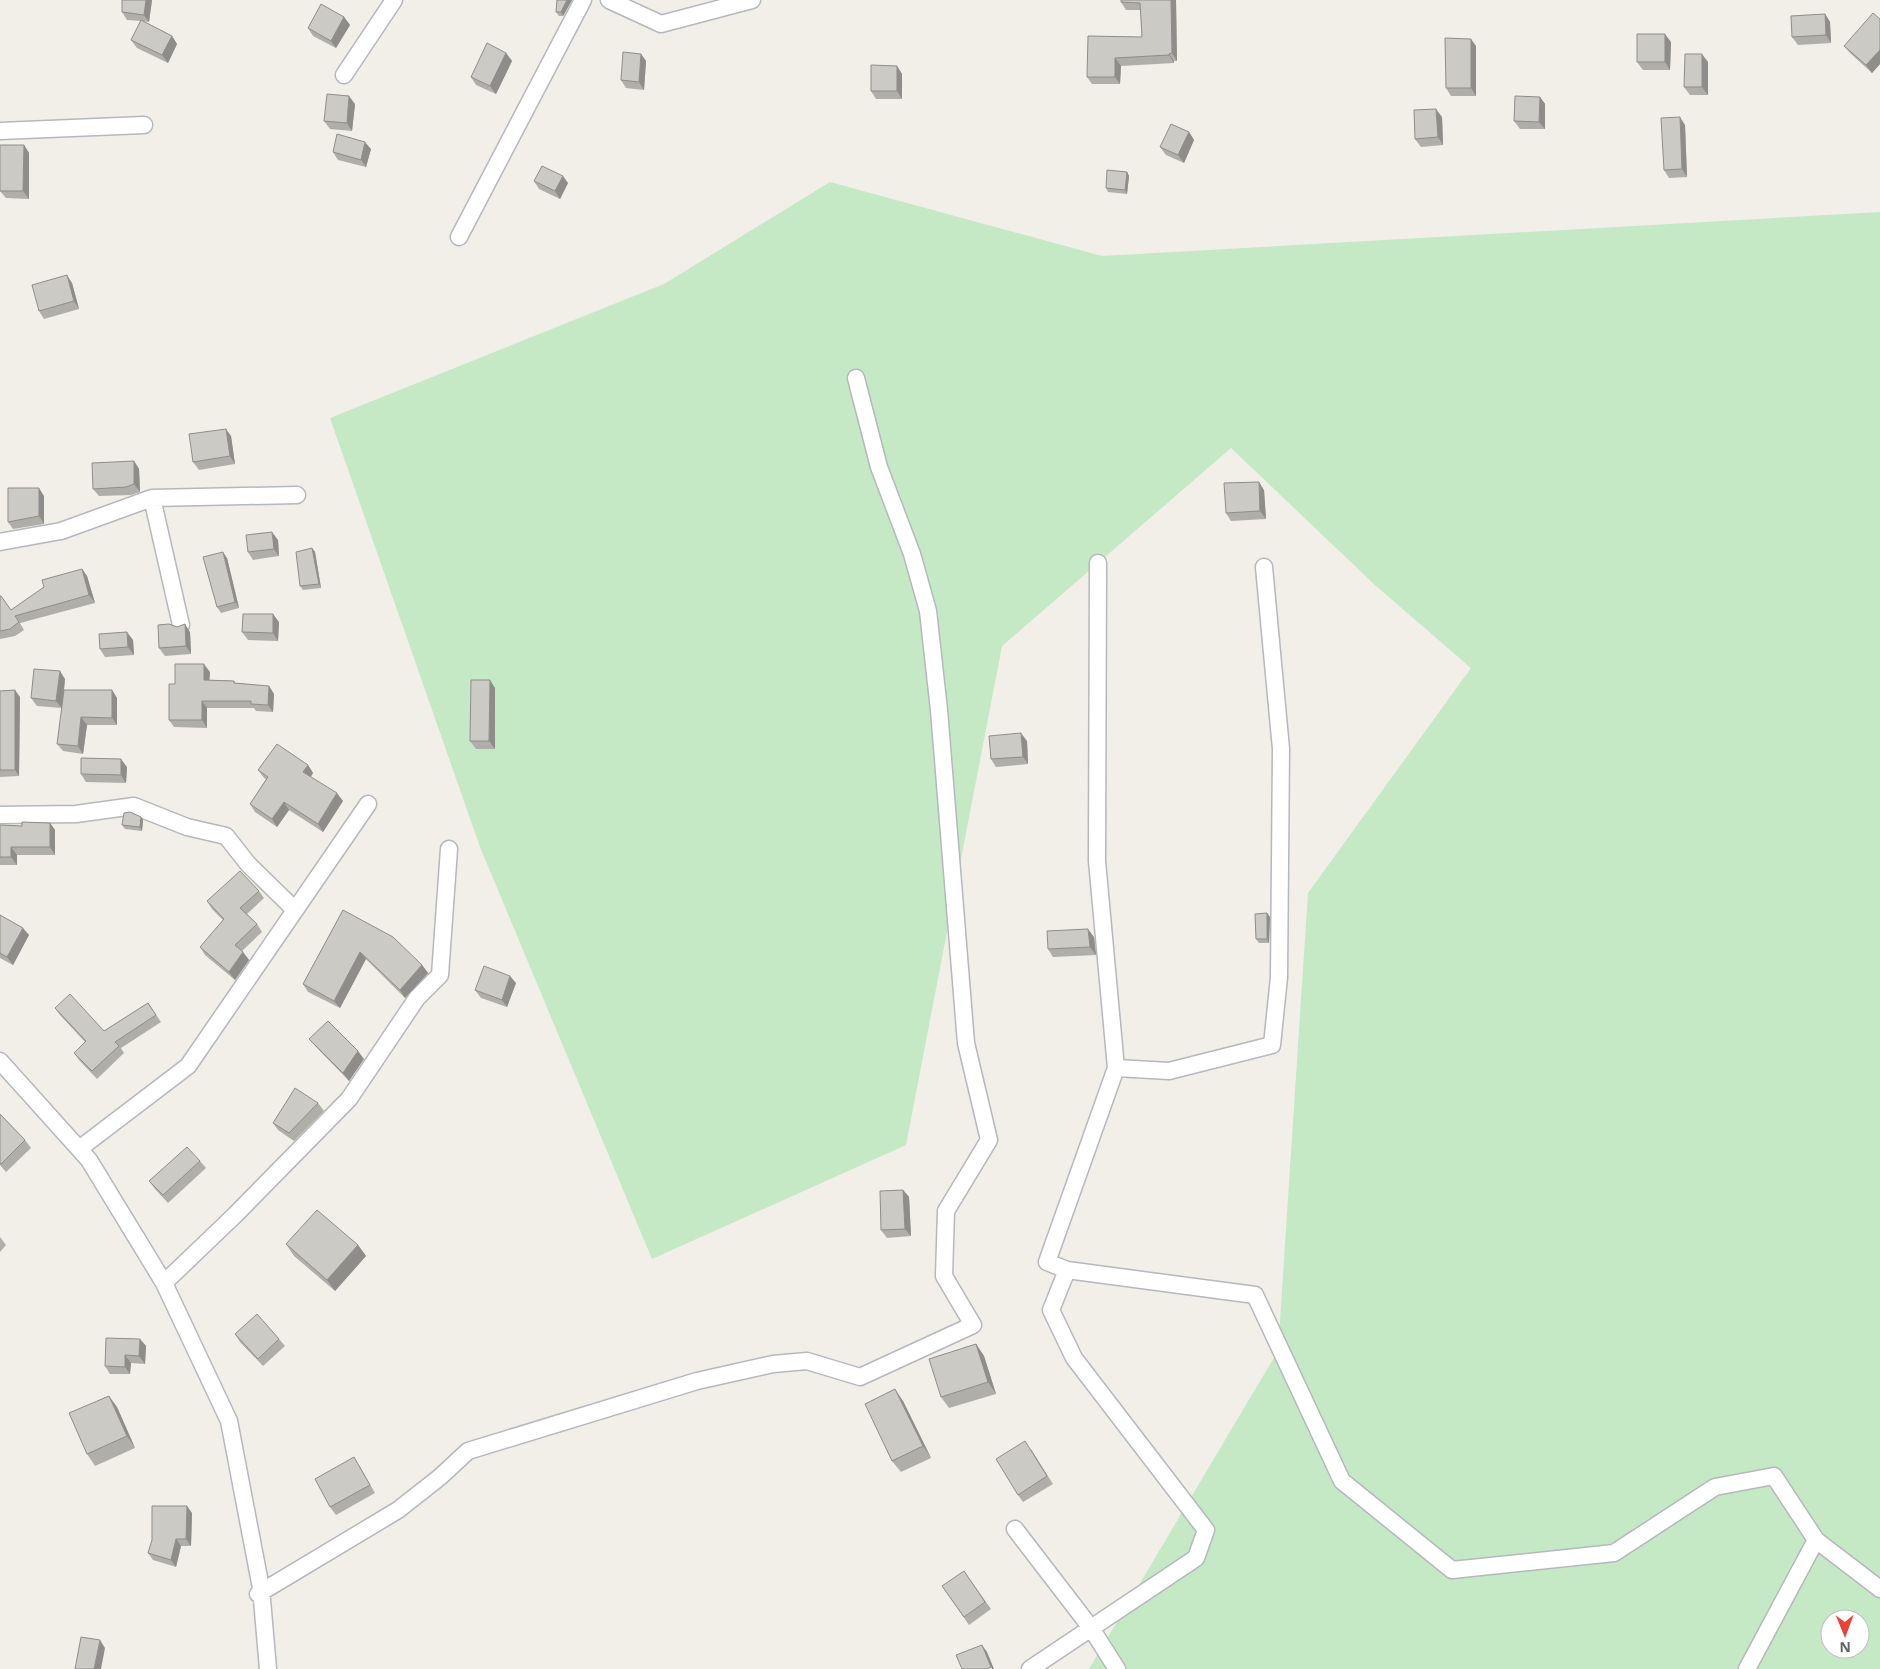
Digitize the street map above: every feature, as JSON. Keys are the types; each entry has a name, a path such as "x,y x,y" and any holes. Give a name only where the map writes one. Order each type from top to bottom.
{"street":[{"path":"344,75 394,0"},
{"path":"459,237 583,0"},
{"path":"609,0 660,24 752,0"},
{"path":"0,131 144,125"},
{"path":"260,1593 398,1510 440,1477 468,1450 697,1381 773,1364 807,1361 860,1377 973,1325 944,1276 946,1211 989,1140 966,1043 940,710 928,611 912,554 878,467 856,378"},
{"path":"0,542 61,531 152,498 297,495"},
{"path":"152,498 180,625"},
{"path":"1098,562 1097,861 1116,1068 1047,1262 1066,1270 1254,1294 1342,1481 1452,1570 1614,1553 1715,1487 1774,1476 1816,1540 1880,1589"},
{"path":"1116,1068 1169,1071 1272,1045 1279,977 1281,749 1264,567"},
{"path":"79,1149 188,1066 368,804"},
{"path":"0,815 76,814 134,806 187,827 226,836 248,864 295,910"},
{"path":"164,1283 235,1215 349,1099 417,998 440,975 449,849"},
{"path":"0,1061 89,1160 164,1283 229,1421 260,1593 268,1669"},
{"path":"1030,1669 1196,1558 1206,1530 1074,1358 1051,1310 1066,1270"},
{"path":"1015,1529 1091,1628 1117,1669"},
{"path":"1746,1669 1816,1540"}],"green space":[{"path":"830,182 1102,256 1880,212 1880,1669 1089,1669 1278,1351 1308,893 1471,668 1376,586 1231,448 1002,646 906,1145 652,1259 480,847 330,418 664,284"}],"building":[{"path":"122,0 146,0 144,15 122,12"},
{"path":"557,0 567,0 561,12 556,12"},
{"path":"1121,0 1171,0 1172,53 1169,55 1115,58 1115,77 1087,77 1088,36 1142,37 1140,3 1121,2"},
{"path":"321,4 344,17 331,41 308,28"},
{"path":"1873,13 1880,19 1880,50 1866,65 1844,46"},
{"path":"1825,14 1826,35 1792,37 1791,16"},
{"path":"141,20 172,36 162,55 131,40"},
{"path":"1637,34 1665,34 1665,62 1637,62"},
{"path":"1445,38 1471,39 1471,88 1446,88"},
{"path":"487,43 506,53 490,86 471,77"},
{"path":"623,52 641,54 639,82 621,80"},
{"path":"1685,54 1702,54 1702,87 1684,87"},
{"path":"871,65 897,66 897,91 871,91"},
{"path":"327,94 349,96 347,123 324,121"},
{"path":"1515,96 1540,97 1539,122 1514,121"},
{"path":"1436,109 1438,137 1415,139 1414,110"},
{"path":"1680,117 1682,169 1664,170 1661,118"},
{"path":"1171,124 1189,132 1178,155 1160,147"},
{"path":"337,134 365,142 361,160 333,152"},
{"path":"0,145 24,145 23,191 0,191"},
{"path":"542,166 563,176 555,191 534,181"},
{"path":"1107,170 1127,172 1125,190 1106,188"},
{"path":"67,275 74,301 39,311 32,285"},
{"path":"226,429 230,456 193,462 189,434"},
{"path":"134,461 134,484 126,487 93,489 92,463"},
{"path":"1259,482 1260,511 1226,513 1224,483"},
{"path":"8,488 39,488 39,516 8,522"},
{"path":"272,532 274,549 248,552 246,535"},
{"path":"312,548 319,584 300,586 296,552"},
{"path":"223,552 235,602 217,607 203,557"},
{"path":"82,569 89,595 15,616 19,622 10,629 0,631 0,596 11,610 44,587 42,580"},
{"path":"243,614 273,614 273,633 242,632"},
{"path":"169,624 177,627 185,624 186,646 159,648 158,625"},
{"path":"127,632 128,647 100,649 99,634"},
{"path":"175,664 204,664 204,680 234,681 234,683 269,686 268,705 251,704 251,701 202,701 202,720 169,720 169,684 175,684"},
{"path":"34,669 60,671 56,701 31,698"},
{"path":"471,680 490,680 489,741 470,741"},
{"path":"15,690 15,770 0,770 0,691"},
{"path":"64,690 112,690 112,718 81,717 78,746 57,744"},
{"path":"1021,733 1023,757 991,759 989,736"},
{"path":"277,744 308,765 303,772 337,793 318,824 284,802 272,819 250,804 268,777 258,770"},
{"path":"81,758 121,759 121,775 81,774"},
{"path":"130,812 141,817 140,827 122,825 124,813"},
{"path":"22,822 50,823 50,847 11,847 11,857 0,857 0,825 22,826"},
{"path":"240,871 259,891 240,908 257,924 235,945 243,952 229,972 200,947 224,919 207,901"},
{"path":"343,910 393,937 422,965 400,990 360,952 334,1001 303,984"},
{"path":"1267,913 1267,939 1256,939 1255,914"},
{"path":"0,915 23,928 7,957 0,953"},
{"path":"1088,929 1090,947 1048,949 1047,931"},
{"path":"484,966 510,976 502,1000 475,990"},
{"path":"70,994 104,1031 148,1003 156,1015 115,1042 119,1046 92,1071 74,1053 86,1041 55,1008"},
{"path":"328,1021 358,1051 343,1073 309,1039"},
{"path":"295,1088 318,1103 289,1133 273,1123"},
{"path":"0,1114 25,1140 1,1164 0,1163"},
{"path":"187,1147 200,1161 163,1195 149,1181"},
{"path":"903,1190 905,1229 881,1230 880,1191"},
{"path":"317,1210 358,1245 327,1280 286,1244"},
{"path":"257,1314 279,1339 258,1359 235,1334"},
{"path":"106,1338 140,1339 139,1356 125,1355 125,1367 105,1366"},
{"path":"976,1344 988,1382 941,1397 929,1359"},
{"path":"895,1389 923,1446 892,1461 865,1404"},
{"path":"109,1396 127,1436 87,1454 69,1413"},
{"path":"1025,1441 1047,1476 1018,1495 996,1459"},
{"path":"354,1457 370,1485 330,1507 315,1479"},
{"path":"152,1506 187,1506 186,1539 176,1539 171,1560 148,1553 152,1540"},
{"path":"964,1571 985,1602 964,1617 942,1586"},
{"path":"81,1637 100,1640 94,1669 75,1669"},
{"path":"982,1645 991,1667 987,1669 962,1669 956,1655"}]}
